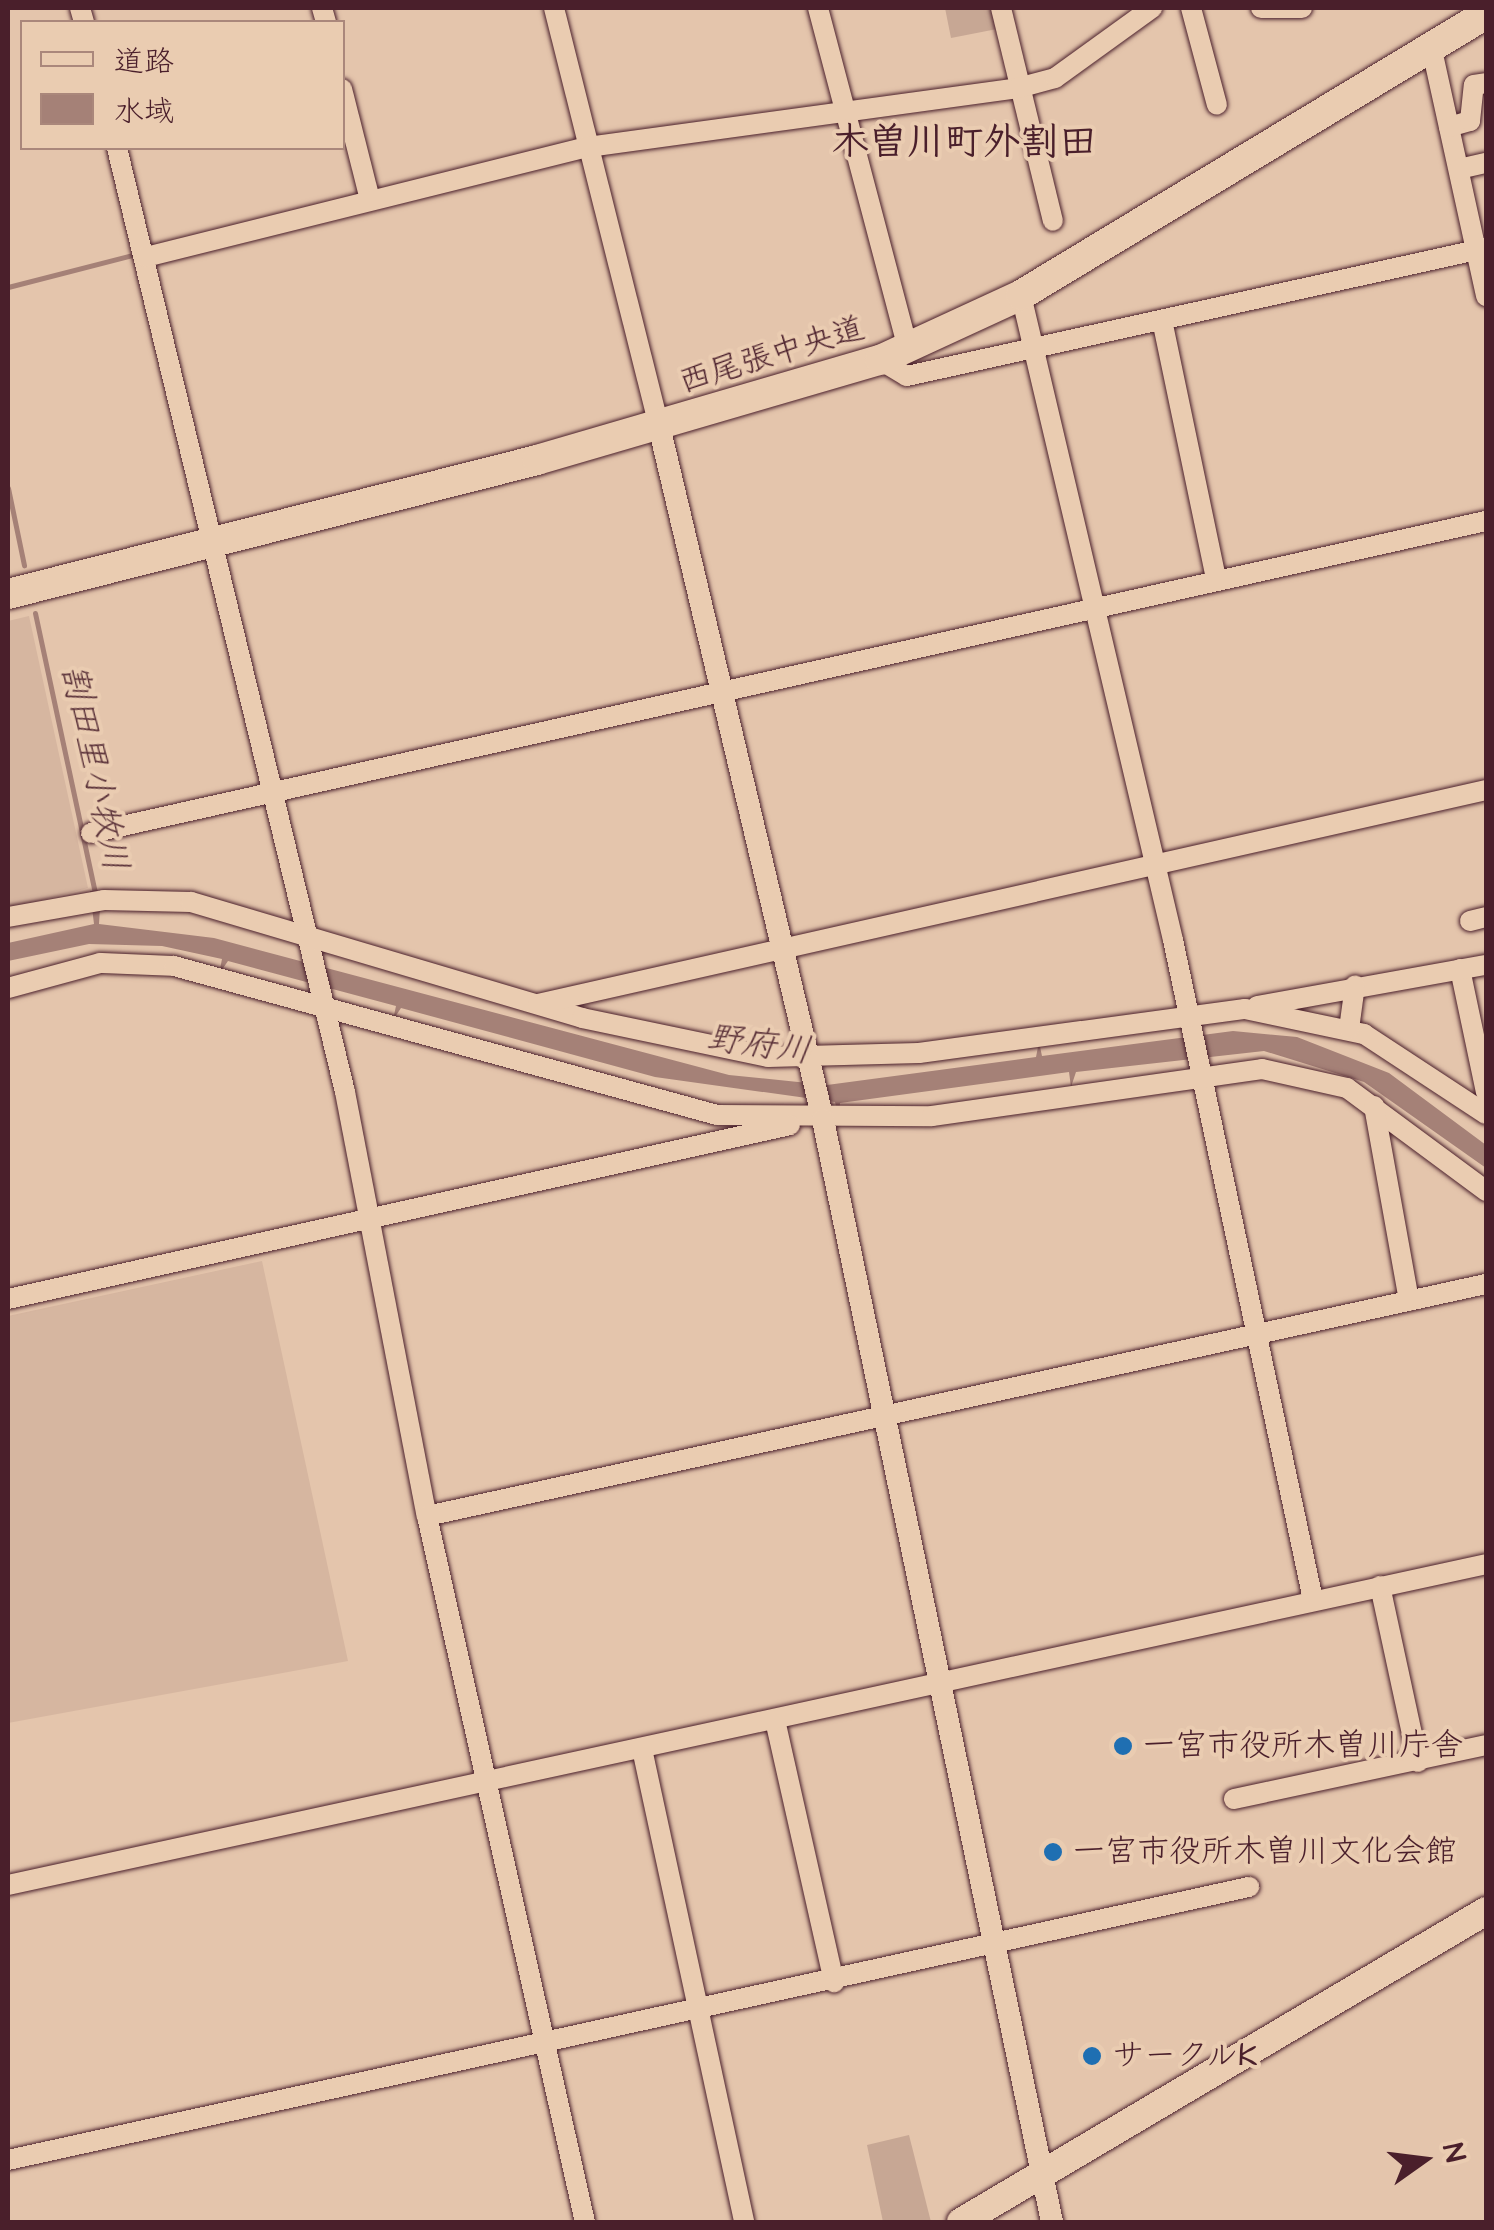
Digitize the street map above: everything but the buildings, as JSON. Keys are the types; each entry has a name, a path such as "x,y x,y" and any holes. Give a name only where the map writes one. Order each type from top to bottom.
{"main road":[{"name":"西尾張中央道","path":"8,594 659,426 894,354 1021,295 1486,14"},
{"path":"961,2222 1486,1911"}],"street":[{"path":"554,8 810,1058 812,1120 887,1418 999,1944 1052,2222"},
{"path":"818,8 848,114 894,354 906,376 1482,250"},
{"path":"1000,8 1053,221"},
{"path":"146,258 588,147 1018,88 1055,78 1152,8"},
{"path":"1191,8 1217,105"},
{"path":"1262,8 1302,8"},
{"path":"1432,50 1482,250 1486,296"},
{"path":"1449,126 1470,121 1474,85 1486,83"},
{"path":"345,101 370,200"},
{"path":"118,150 215,541 266,788 324,1010 364,1218 485,1783 548,2046 585,2222"},
{"path":"1459,170 1486,163"},
{"path":"1021,295 1036,347 1150,868 1188,1015 1252,1334 1313,1600"},
{"path":"1162,320 1216,579"},
{"path":"90,833 266,788 1486,521"},
{"path":"536,1005 1486,790"},
{"path":"8,917 97,901 191,902 536,1005 730,1054 810,1058 982,1046 1245,1009 1355,985 1486,965"},
{"path":"8,988 139,960 674,1106 812,1120 932,1116 1201,1074 1308,1076 1374,1106 1486,1191"},
{"path":"1460,969 1486,1092"},
{"path":"1350,1030 1355,985"},
{"path":"1245,1009 1350,1030 1486,1114"},
{"path":"1374,1106 1409,1301"},
{"path":"8,1299 812,1120"},
{"path":"428,1516 1486,1284"},
{"path":"8,1885 944,1685 1486,1564"},
{"path":"1380,1586 1418,1762"},
{"path":"775,1720 834,1982"},
{"path":"1234,1799 1486,1746"},
{"path":"642,1749 702,2011 744,2222"},
{"path":"8,2160 548,2046 1250,1888"}],"shaded area":[{"path":"945,8 993,8 997,29 951,38"},
{"path":"29,616 88,888 8,909 8,621"},
{"path":"262,1261 348,1661 8,1723 8,1316"},
{"path":"909,2135 931,2222 883,2222 867,2145"}],"water":[{"path":"90,891 101,891 99,924 214,938 729,1075 827,1085 1036,1057 1039,1042 1042,1056 1233,1031 1297,1037 1389,1073 1486,1145 1486,1168 1364,1082 1264,1051 1076,1072 1071,1087 1069,1072 840,1103 839,1118 835,1102 655,1077 401,1008 393,1020 396,1006 228,961 219,974 222,959 162,946 89,944 8,961 8,943 94,924"}],"waterway":[{"path":"8,287 133,255"},
{"name":"割田里小牧川","path":"8,488 24,565"},
{"name":"割田里小牧川","path":"35,613 95,893"}],"place":[{"name":"一宮市役所木曽川庁舎","path":"1123,1746"},
{"name":"一宮市役所木曽川文化会館","path":"1053,1852"},
{"name":"サークルK","path":"1092,2056"}],"district":[{"name":"木曽川町外割田","path":"964,144"}],"water label":[{"name":"野府川","path":"759,1045"}]}
